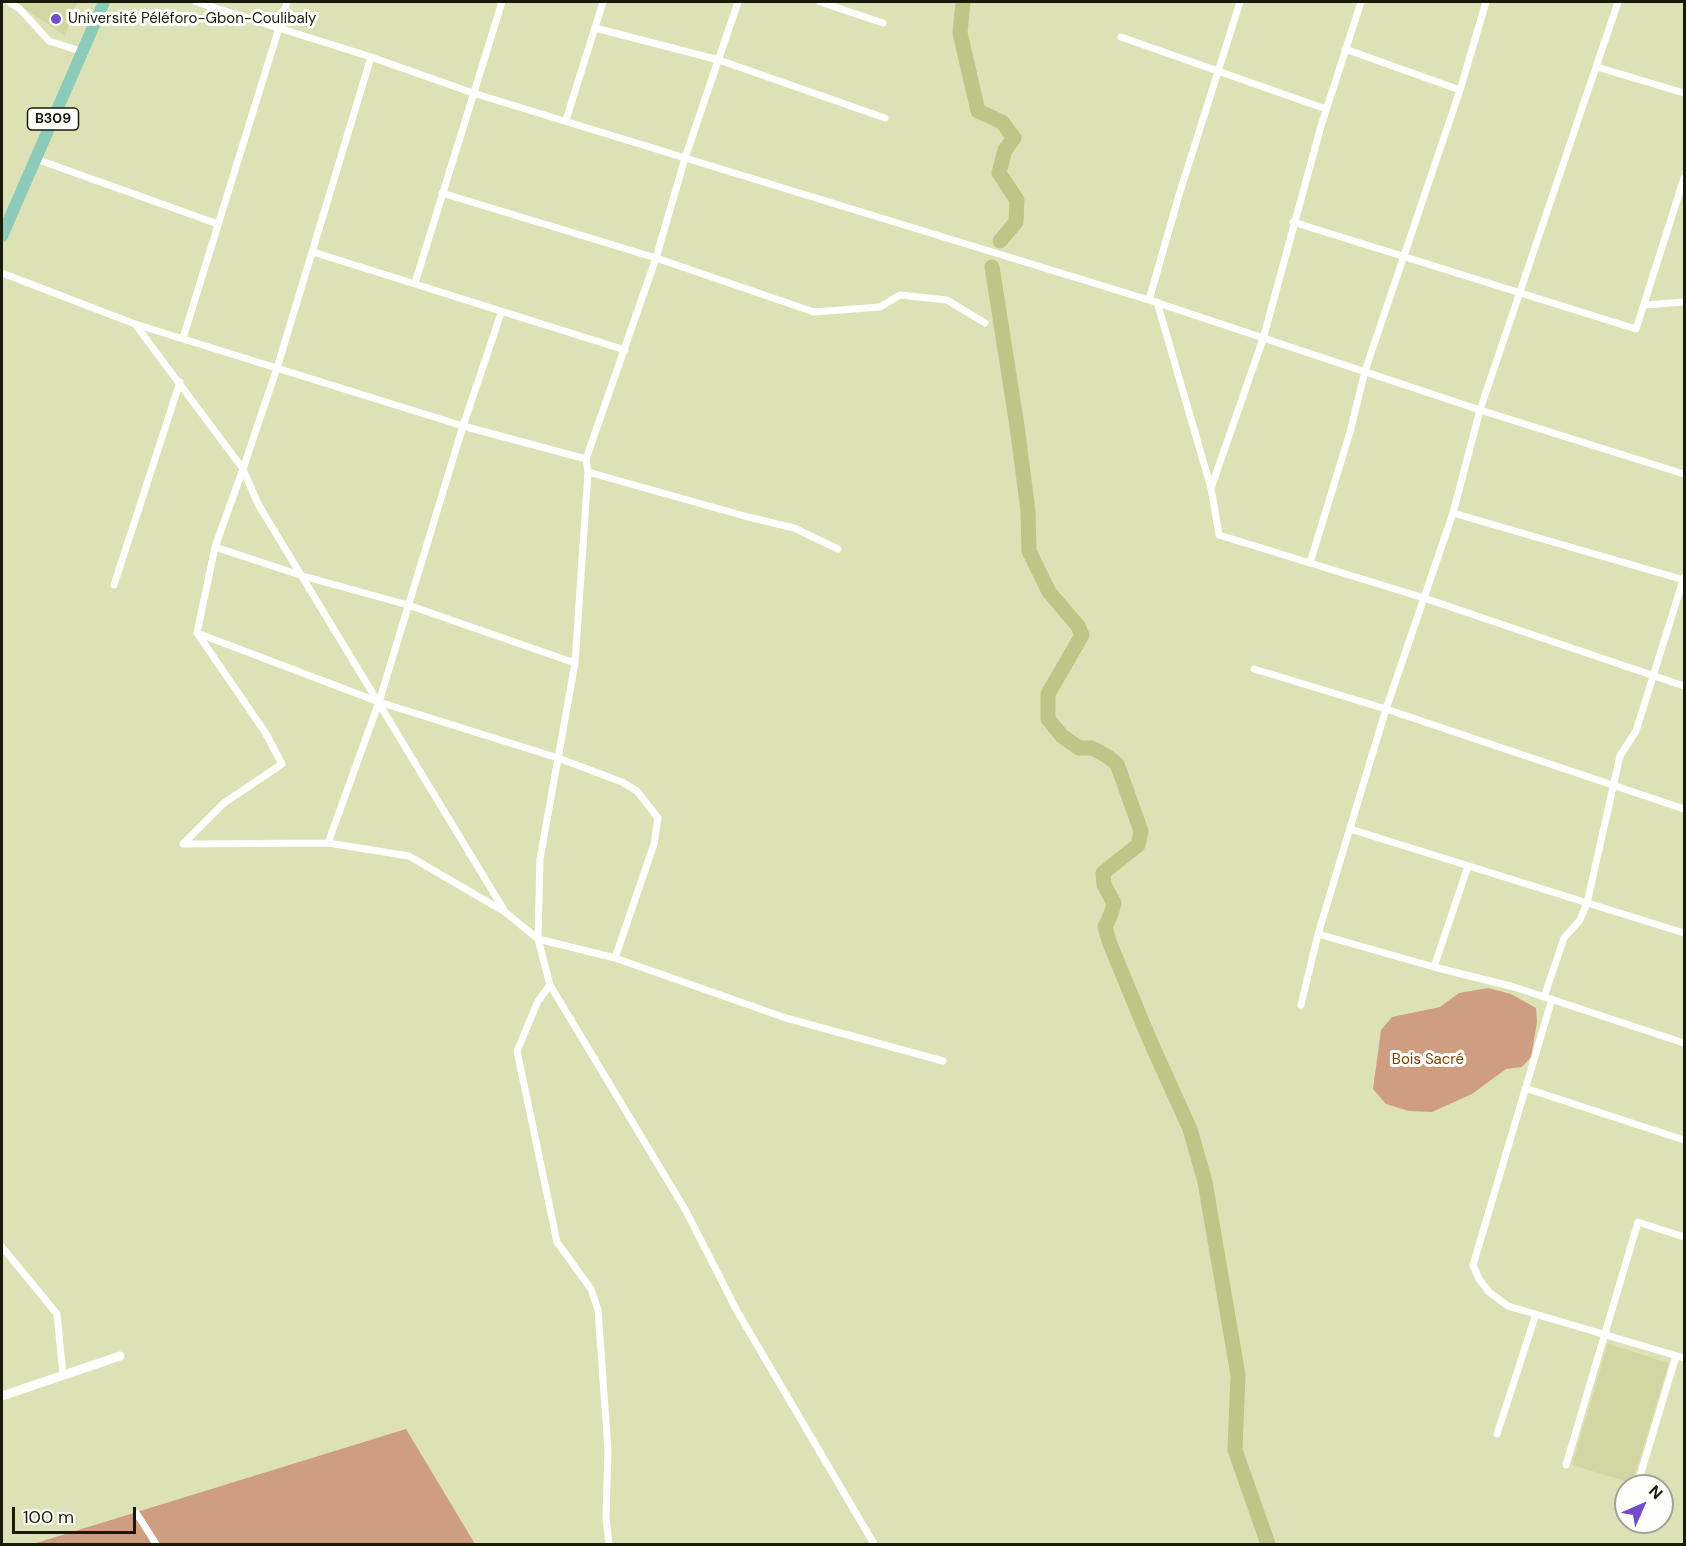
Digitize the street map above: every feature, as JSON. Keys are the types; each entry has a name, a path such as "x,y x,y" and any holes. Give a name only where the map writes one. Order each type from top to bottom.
{"main road":[{"name":"B309","path":"2,236 104,2"}],"street":[{"path":"9,2 20,9 49,40 82,52"},
{"path":"196,2 371,57 473,93 1157,302 1480,410 1684,474"},
{"path":"183,338 287,2"},
{"path":"415,283 502,2"},
{"path":"566,120 603,2"},
{"path":"738,2 685,158 656,258 586,459 588,472 575,663 540,859 538,939 550,986 686,1211 738,1311 874,1545"},
{"path":"820,2 882,23"},
{"path":"1149,300 1179,195 1240,2"},
{"path":"1210,488 1263,339 1293,222 1326,109 1361,2"},
{"path":"1310,563 1350,432 1365,371 1460,90 1486,2"},
{"path":"1301,1005 1318,934 1386,709 1453,513 1480,410 1618,2"},
{"path":"595,28 719,60 885,118"},
{"path":"1121,37 1326,109"},
{"path":"1345,49 1460,90"},
{"path":"371,57 277,368 215,547 197,633 265,732 282,764 224,803 183,844 328,843 409,856 505,912 538,939 615,958 786,1018 943,1061"},
{"path":"1597,67 1684,93"},
{"path":"36,159 218,224"},
{"path":"1293,222 1636,329 1684,178"},
{"path":"442,193 656,258 814,312 880,307 900,295 947,300 985,322"},
{"path":"313,252 625,350"},
{"path":"2,273 135,324 464,426 586,459"},
{"path":"1157,302 1210,488 1219,535 1424,598 1684,686"},
{"path":"1645,305 1684,302"},
{"path":"328,843 379,702 501,312"},
{"path":"135,324 243,469 258,504 505,912"},
{"path":"114,585 180,382"},
{"path":"588,472 748,518 794,528 837,549"},
{"path":"1453,513 1684,579 1636,731 1620,756 1587,903 1580,921 1564,938 1526,1088 1473,1265 1479,1279 1498,1300 1508,1306 1684,1358"},
{"path":"215,547 303,576 408,606 575,663"},
{"path":"197,633 379,702 558,758 622,782 637,791 658,818 654,844 615,958"},
{"path":"1254,669 1386,709 1684,809"},
{"path":"1350,829 1684,933"},
{"path":"1434,967 1468,866"},
{"path":"1318,934 1514,987 1684,1043"},
{"path":"550,986 538,1001 517,1051 557,1242 591,1289 598,1310 608,1450 606,1518 609,1545"},
{"path":"1526,1088 1684,1140"},
{"path":"1566,1465 1638,1222 1684,1238"},
{"path":"2,1247 57,1314 63,1375"},
{"path":"1497,1434 1536,1314"},
{"path":"2,1396 120,1356"},
{"path":"1641,1474 1676,1356"},
{"path":"137,1514 156,1545"}],"shaded area":[{"name":"Université Péléforo-Gbon-Coulibaly","path":"15,2 77,2 65,36"},
{"path":"1608,1344 1669,1363 1635,1474 1614,1474 1614,1478 1572,1465"}],"green space":[{"name":"Bois Sacré","path":"1488,988 1511,994 1536,1008 1537,1022 1531,1057 1522,1067 1506,1069 1472,1094 1432,1112 1409,1111 1386,1104 1373,1089 1381,1030 1392,1017 1440,1007 1459,993"},
{"path":"406,1429 475,1544 33,1544"}],"waterway":[{"path":"963,2 960,33 978,111 1002,122 1014,138 1005,150 999,173 1017,200 1016,222 1000,241"},
{"path":"992,267 1017,426 1028,511 1029,551 1049,592 1078,626 1082,635 1048,694 1048,719 1062,736 1079,748 1092,748 1117,764 1141,831 1138,845 1103,873 1104,885 1114,903 1105,927 1151,1043 1190,1129 1205,1182 1238,1375 1235,1450 1268,1544"}],"place":[{"name":"Université Péléforo-Gbon-Coulibaly","path":"56,19"}]}
